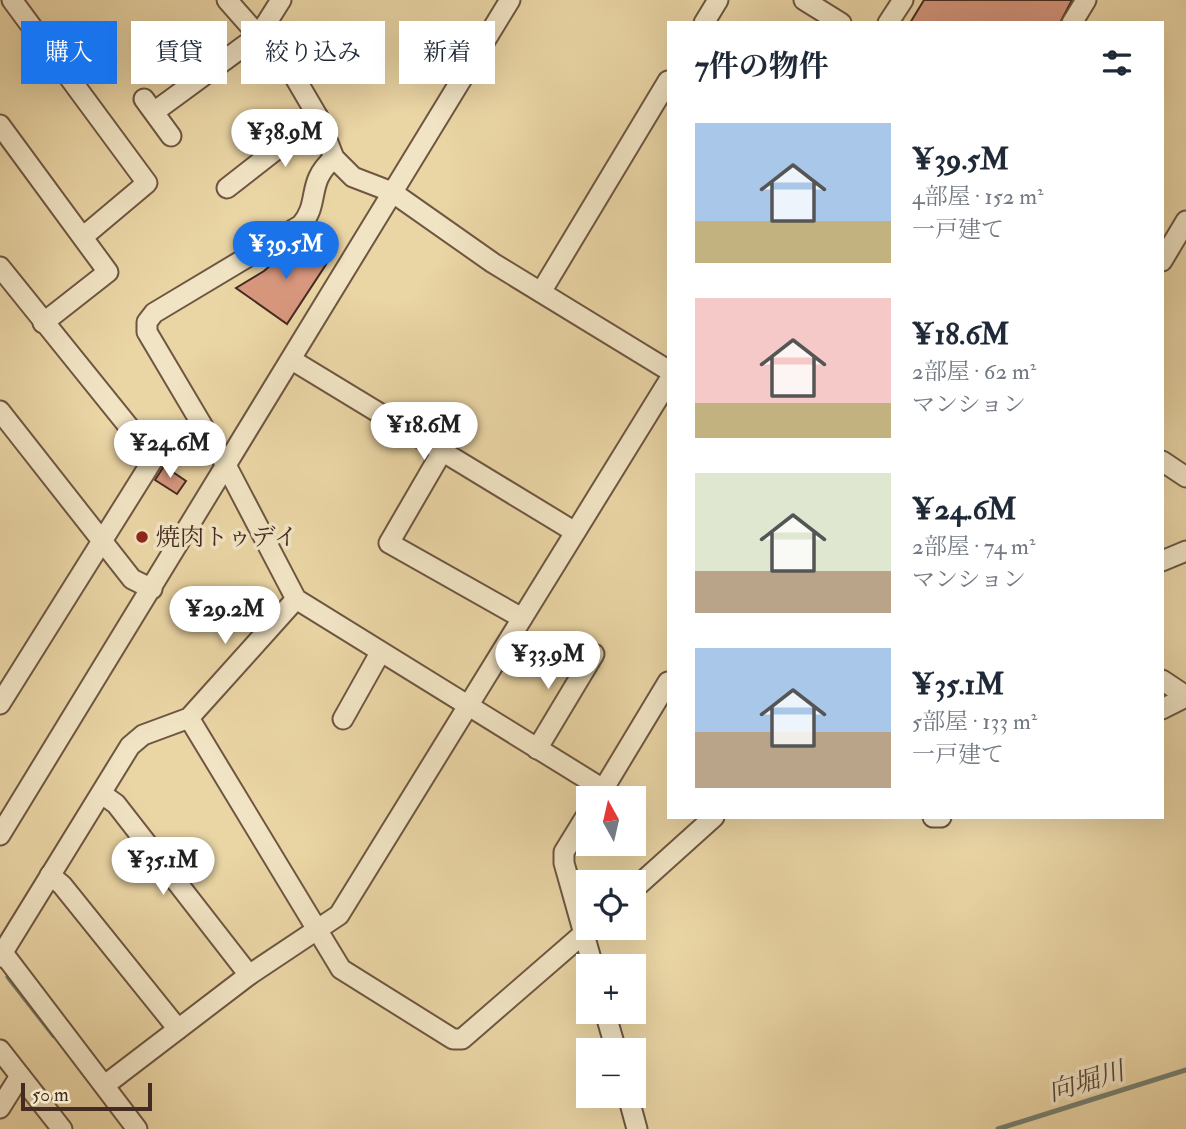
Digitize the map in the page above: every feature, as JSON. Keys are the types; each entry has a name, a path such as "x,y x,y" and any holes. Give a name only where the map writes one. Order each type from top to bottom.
{"street":[{"path":"0,9 12,0 147,183 84,236"},
{"path":"227,0 246,21"},
{"path":"268,21 281,0"},
{"path":"0,835 510,0"},
{"path":"705,21 718,0"},
{"path":"804,0 838,21"},
{"path":"889,21 902,0"},
{"path":"1073,21 1086,0"},
{"path":"171,136 149,106 241,47"},
{"path":"541,292 667,83"},
{"path":"299,84 318,117 334,158 353,177 392,192 541,292 667,369"},
{"path":"227,188 318,117"},
{"path":"0,125 108,272 43,323"},
{"path":"334,158 320,170 309,216 301,225 154,313 147,322 148,332 227,467 296,599 537,749 590,786"},
{"path":"1164,258 1186,221"},
{"path":"0,267 153,458 0,704"},
{"path":"292,360 575,532"},
{"path":"105,1085 248,975 339,915 470,708 522,618 667,384"},
{"path":"0,411 132,579 152,589"},
{"path":"443,450 389,543 522,618"},
{"path":"1164,462 1186,477"},
{"path":"1164,560 1186,551"},
{"path":"137,1129 1,953 130,746 143,735 189,718 296,599"},
{"path":"344,719 380,653"},
{"path":"537,749 594,654"},
{"path":"1164,681 1186,697 1164,708"},
{"path":"604,786 667,684"},
{"path":"189,718 341,969 453,1039 462,1039 576,940"},
{"path":"102,794 116,804 248,975"},
{"path":"646,878 712,819"},
{"path":"576,832 564,852 564,863 576,898"},
{"path":"50,875 62,885 178,1029"},
{"path":"0,1050 62,1129"},
{"path":"0,1108 20,1076"},
{"path":"631,1108 637,1129"}],"building":[{"path":"924,0 1072,0 1061,21 911,21"},
{"path":"300,240 329,260 287,324 236,288 264,271"},
{"path":"164,466 186,481 177,494 155,480"}],"waterway":[{"path":"8,977 54,1036"},
{"name":"向堀川","path":"998,1129 1186,1070"}],"place":[{"name":"焼肉トゥデイ","path":"142,537"}]}
